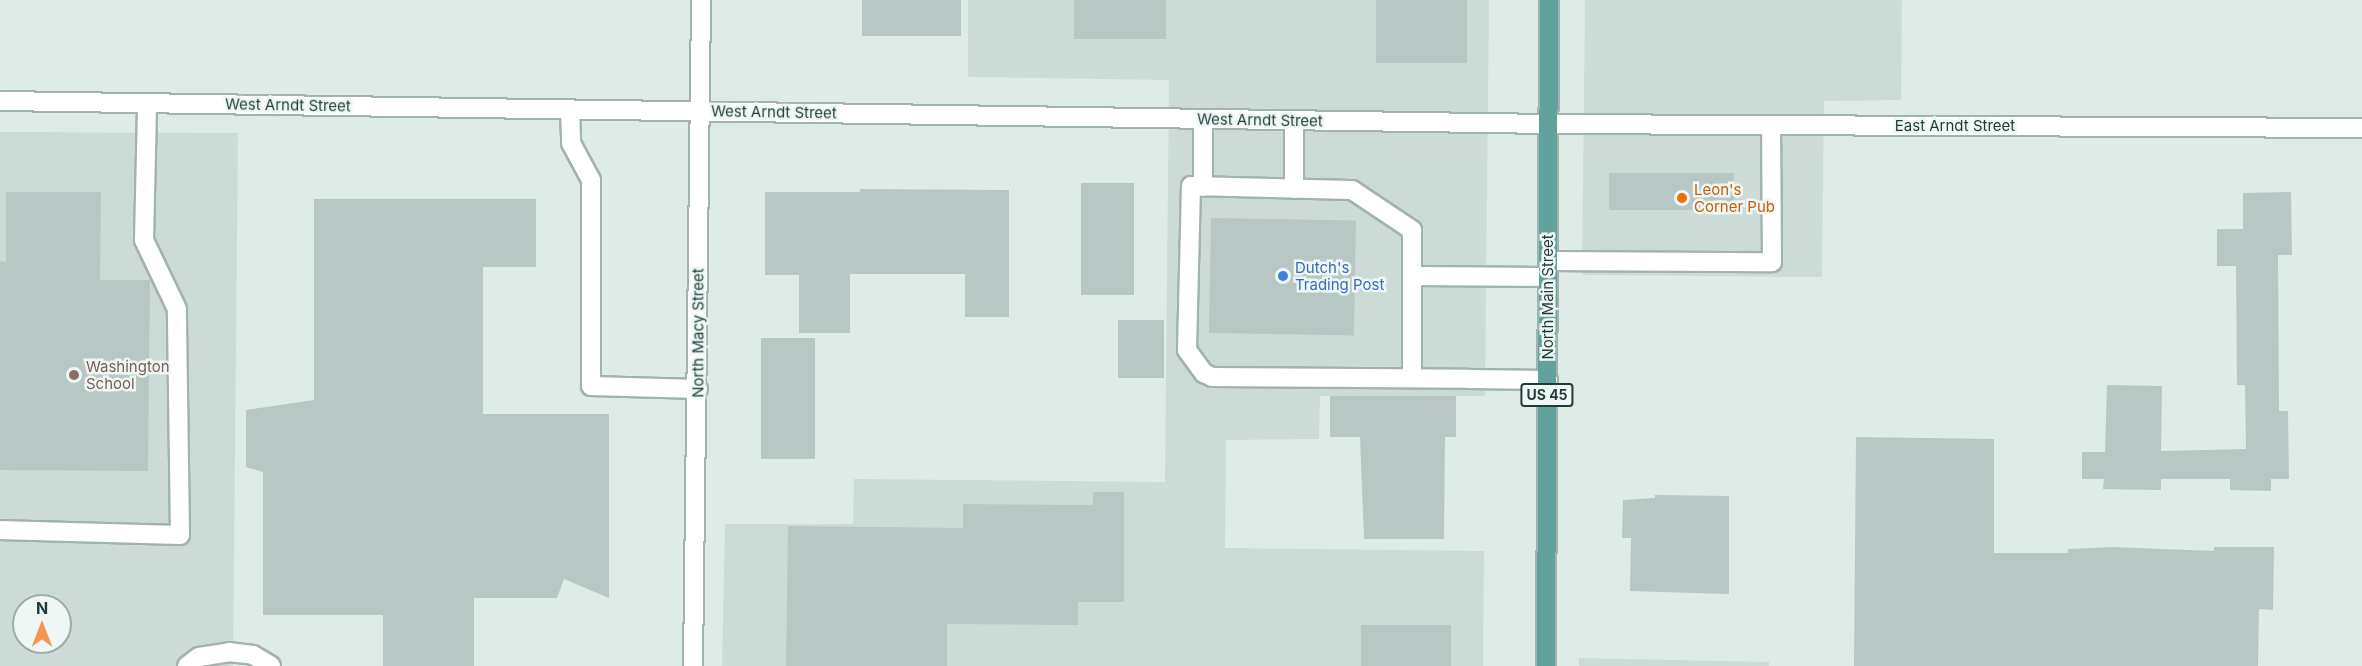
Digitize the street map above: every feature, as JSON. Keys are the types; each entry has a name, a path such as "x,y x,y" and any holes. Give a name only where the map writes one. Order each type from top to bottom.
{"main road":[{"name":"North Main Street","path":"1546,666 1549,0"}],"street":[{"name":"North Macy Street","path":"693,666 701,0"},
{"name":"West Arndt Street","path":"0,101 1548,124"},
{"path":"0,530 180,535 177,309 144,240 147,103"},
{"path":"570,109 571,143 591,180 591,386 698,389"},
{"path":"1203,119 1187,350 1197,368 1212,376 1548,380"},
{"path":"1294,120 1294,189"},
{"name":"East Arndt Street","path":"1548,124 2362,128"},
{"path":"1414,276 1772,262 1771,125"},
{"path":"1197,186 1352,190 1396,216 1412,230 1414,276 1412,378"},
{"path":"187,666 198,657 229,652 253,655 271,666"}],"shaded area":[{"path":"968,0 1489,0 1485,396 1320,396 1319,439 1226,440 1225,548 1484,551 1483,666 722,666 725,524 853,524 854,479 1165,482 1169,80 968,77"},
{"path":"1585,0 1902,0 1901,100 1824,101 1822,277 1582,275"},
{"path":"0,132 238,133 233,666 0,666"},
{"path":"1579,658 1769,662 1769,666 1579,666"}],"building":[{"path":"862,0 961,0 961,36 862,36"},
{"path":"1074,0 1166,0 1166,39 1074,39"},
{"path":"1376,0 1467,0 1467,63 1376,63"},
{"name":"Leon's Corner Pub","path":"1609,173 1734,173 1734,210 1609,210"},
{"path":"1081,183 1134,183 1134,295 1081,295"},
{"path":"860,189 1009,190 1009,317 965,317 965,274 850,274 850,333 799,333 799,275 765,275 765,192 860,192"},
{"name":"Washington School","path":"6,192 101,192 100,280 150,280 148,471 0,470 0,261 6,262"},
{"path":"2291,192 2292,255 2278,255 2279,411 2288,411 2289,479 2271,479 2271,491 2230,490 2230,479 2161,479 2161,490 2103,489 2104,479 2082,479 2082,452 2105,452 2107,385 2162,386 2161,451 2246,449 2245,385 2237,385 2236,266 2217,266 2217,229 2243,229 2243,193"},
{"path":"314,199 536,199 536,267 483,267 483,414 609,414 609,598 564,579 557,598 474,598 474,666 383,666 383,615 263,615 263,472 246,467 246,410 314,400"},
{"name":"Dutch's Trading Post","path":"1211,218 1356,221 1354,336 1209,333"},
{"path":"1118,320 1164,320 1164,378 1118,378"},
{"path":"761,338 815,338 815,459 761,459"},
{"path":"1330,396 1456,396 1456,437 1445,437 1444,539 1364,539 1360,437 1330,437"},
{"path":"1856,437 1994,439 1994,553 2068,553 2068,549 2113,547 2214,551 2214,547 2274,547 2273,610 2259,609 2258,666 1854,666"},
{"path":"1093,492 1124,492 1124,602 1078,602 1078,625 947,624 947,666 786,666 788,526 963,528 963,504 1093,505"},
{"path":"1655,495 1729,496 1729,594 1630,591 1631,538 1622,538 1623,500 1655,498"},
{"path":"1361,625 1451,625 1451,666 1361,666"}],"place":[{"name":"Leon's Corner Pub","path":"1682,198"},
{"name":"Dutch's Trading Post","path":"1283,276"},
{"name":"Washington School","path":"74,375"}]}
